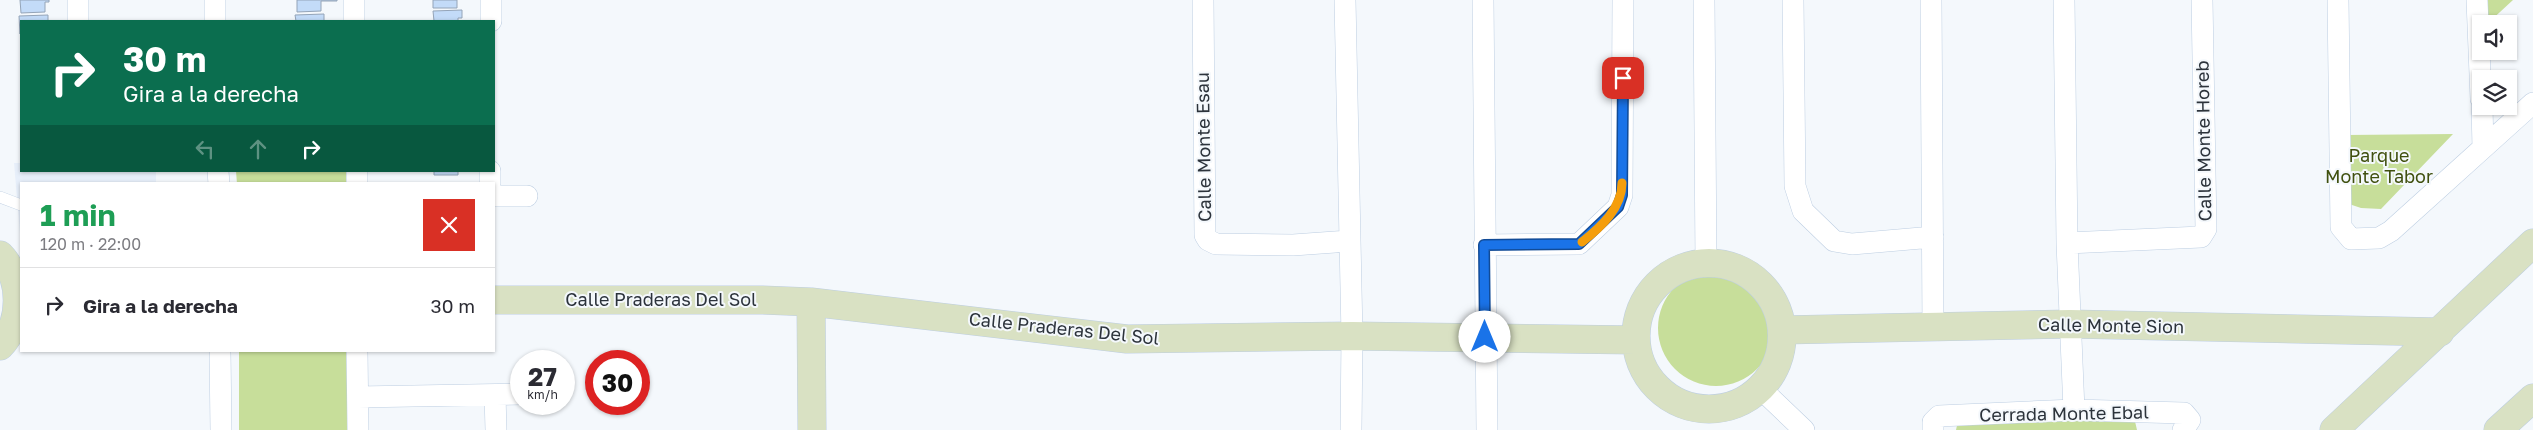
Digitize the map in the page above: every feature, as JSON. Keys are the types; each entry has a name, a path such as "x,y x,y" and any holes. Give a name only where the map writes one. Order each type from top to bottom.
{"street":[{"path":"78,0 78,20"},
{"path":"215,0 215,20"},
{"path":"354,0 354,20"},
{"path":"491,0 491,20"},
{"name":"Calle Monte Esau","path":"1203,0 1205,235 1208,240 1216,244 1274,245 1349,241"},
{"path":"1345,0 1352,336 1351,430"},
{"path":"1483,0 1487,430"},
{"path":"1484,245 1579,244 1618,207 1622,195 1623,0"},
{"path":"1704,0 1706,263"},
{"path":"1793,0 1795,186 1803,210 1834,242 1852,244 1933,237"},
{"path":"1931,0 1933,327"},
{"path":"2064,0 2067,243 2074,410"},
{"name":"Calle Monte Horeb","path":"2067,243 2201,236 2204,234 2206,229 2202,0"},
{"path":"2338,0 2341,228 2351,239 2378,238 2391,231 2533,103"},
{"path":"2477,0 2480,70"},
{"path":"2482,115 2483,148"},
{"path":"495,196 527,196"},
{"path":"2334,430 2533,243"},
{"path":"0,256 14,279 20,301 14,323 0,346"},
{"path":"1706,263 1736,267 1757,279 1773,298 1782,321 1782,330 1782,345 1775,369 1761,388 1740,403 1717,409 1693,408 1671,399 1653,384 1641,363 1636,340 1638,316 1649,294 1666,277 1687,266 1706,263"},
{"name":"Calle Praderas Del Sol","path":"495,300 762,300 811,302 1127,339 1352,336 1636,340"},
{"path":"811,302 812,430"},
{"name":"Calle Monte Sion","path":"1782,330 2070,324 2440,332"},
{"path":"220,352 221,430"},
{"path":"357,352 358,430"},
{"path":"1761,388 1804,430"},
{"path":"358,397 510,394"},
{"path":"495,395 496,430"},
{"path":"2498,430 2533,398"},
{"name":"Cerrada Monte Ebal","path":"1933,430 1933,422 1939,416 2074,410 2184,413 2190,420 2183,430"}],"lane":[{"path":"0,197 20,205"}],"shaded area":[{"path":"14,163 20,163 20,172 156,172 156,182 20,182 20,233"}],"green space":[{"path":"2485,0 2513,0 2497,15 2486,15"},
{"name":"Parque Monte Tabor","path":"2453,134 2381,209 2361,208 2349,204 2346,135"},
{"path":"236,172 346,172 346,182 237,182"},
{"path":"1716,270 1738,274 1757,287 1770,306 1774,328 1770,350 1757,369 1738,382 1716,386 1694,382 1675,369 1662,350 1658,328 1662,306 1675,287 1694,274"},
{"path":"239,352 347,352 347,430 239,430"},
{"path":"2134,417 2137,430 1956,430 1958,421"}],"building":[{"path":"20,0 49,0 49,2 45,2 45,12 21,13"},
{"path":"297,0 337,1 321,1 321,11 297,12"},
{"path":"433,0 457,0 457,8 433,8"},
{"path":"462,10 462,18 458,18 458,20 434,20 433,11"},
{"path":"324,14 324,20 296,20 295,15"},
{"path":"48,15 48,20 20,20 20,34 19,16"},
{"path":"434,172 458,172 458,175 434,175"}],"slow traffic":[{"path":"1582,242 1618,207 1622,195 1622,183"}],"route":[{"path":"1485,337 1484,245 1579,244 1618,207 1622,195 1623,78"}]}
